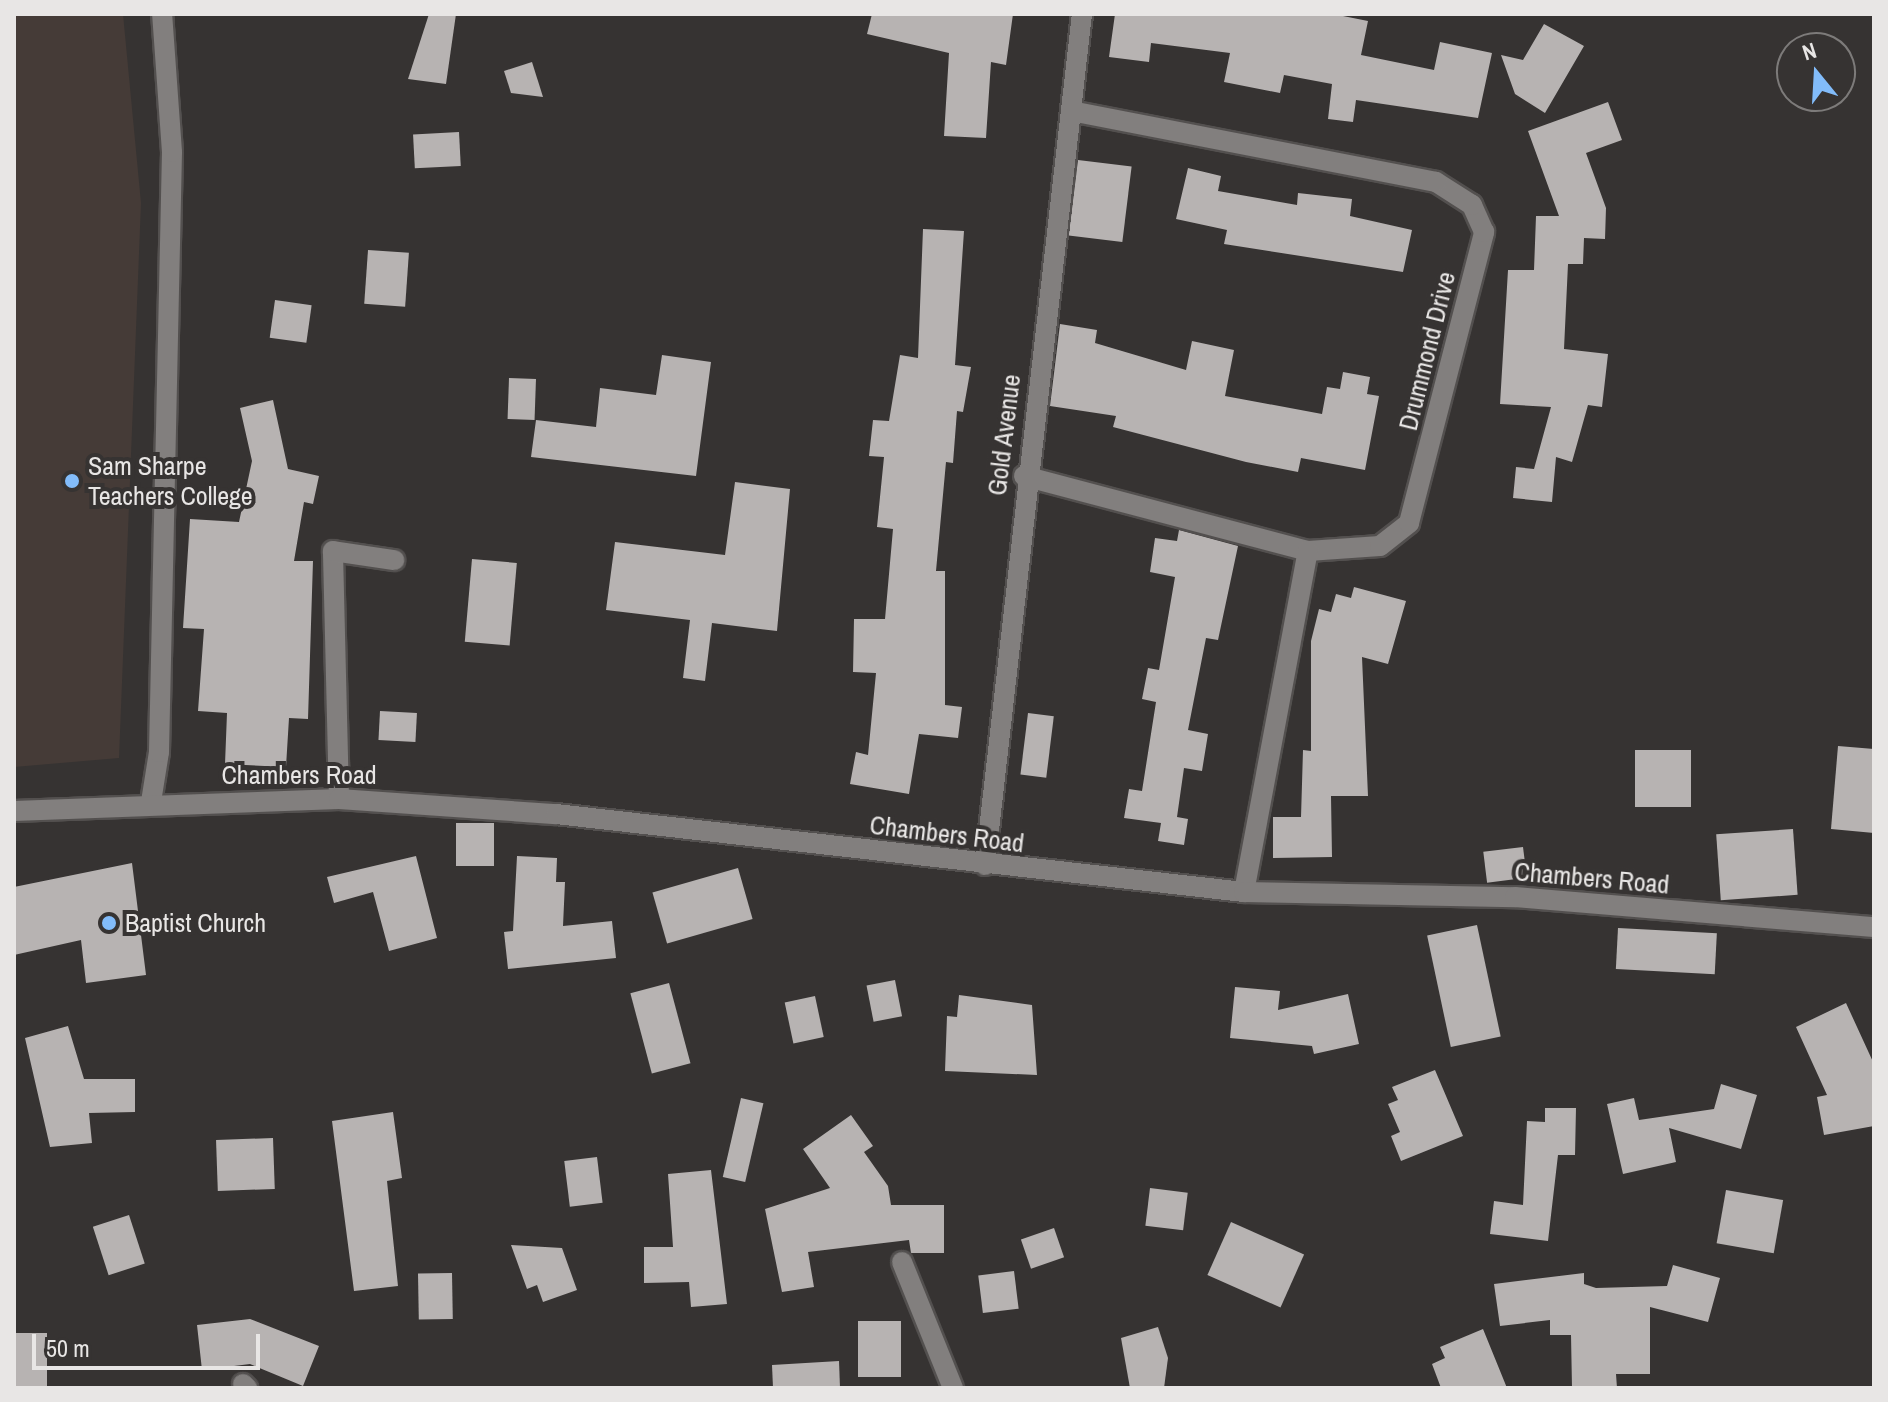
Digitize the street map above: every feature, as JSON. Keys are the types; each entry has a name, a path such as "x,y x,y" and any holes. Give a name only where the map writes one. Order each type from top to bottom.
{"street":[{"path":"151,802 159,752 172,152 162,14"},
{"name":"Gold Avenue","path":"985,865 1024,476 1082,14"},
{"name":"Drummond Drive","path":"1024,476 1308,551 1380,546 1409,523 1484,232 1472,205 1436,182 1072,111"},
{"path":"339,799 333,551 394,560"},
{"path":"1244,892 1308,551"},
{"name":"Chambers Road","path":"14,811 151,802 339,799 556,814 1244,892 1515,897 1874,927"},
{"path":"902,1262 953,1388"}],"shaded area":[{"name":"Sam Sharpe Teachers College","path":"14,14 123,14 141,203 119,758 14,767"}],"building":[{"path":"429,14 456,14 446,84 408,79"},
{"path":"872,14 1013,14 1006,65 991,62 986,138 944,136 949,53 867,34"},
{"path":"1115,14 1333,14 1368,21 1361,55 1434,70 1440,42 1492,53 1478,118 1356,100 1353,122 1328,119 1332,84 1284,75 1280,93 1224,82 1230,53 1151,43 1149,62 1109,57"},
{"path":"1544,24 1584,46 1545,113 1515,94 1501,55 1523,60"},
{"path":"532,62 543,97 511,93 504,71"},
{"path":"1608,102 1622,140 1586,153 1606,208 1605,239 1584,238 1583,264 1568,264 1564,349 1608,354 1602,407 1588,405 1572,462 1556,457 1552,502 1513,498 1516,467 1534,469 1551,407 1500,404 1508,270 1534,270 1536,216 1559,216 1528,131"},
{"path":"459,132 461,166 415,168 413,134"},
{"path":"1078,160 1132,167 1122,242 1069,235"},
{"path":"1188,168 1221,176 1218,191 1297,205 1298,193 1352,199 1350,216 1412,230 1403,272 1224,244 1227,230 1176,219"},
{"path":"923,229 964,231 955,365 971,367 963,412 957,411 953,463 946,462 936,571 945,571 945,705 962,707 958,738 919,734 909,794 850,784 856,752 868,755 876,673 853,672 854,619 885,619 893,529 877,527 884,457 869,456 873,420 889,421 900,355 918,358"},
{"path":"368,250 409,253 405,307 364,304"},
{"path":"275,300 312,305 306,343 270,338"},
{"path":"1060,324 1097,330 1095,343 1186,370 1192,341 1234,350 1225,396 1322,414 1327,387 1340,389 1343,372 1370,377 1367,394 1379,396 1365,470 1301,458 1298,472 1246,462 1113,427 1116,416 1050,406"},
{"path":"662,355 711,362 696,476 531,457 536,420 596,427 600,388 656,395"},
{"path":"509,378 536,379 535,420 508,419"},
{"path":"273,400 288,469 319,476 313,504 304,502 294,561 313,561 308,719 289,718 286,767 225,764 227,713 198,711 204,629 183,628 190,519 239,522 252,461 240,408"},
{"path":"735,482 790,489 777,631 712,623 705,681 683,678 690,620 606,610 615,542 725,555"},
{"path":"1179,530 1238,546 1218,640 1206,638 1188,730 1208,734 1202,771 1184,768 1177,817 1188,819 1184,845 1158,841 1161,823 1124,818 1129,789 1142,791 1156,702 1142,699 1148,668 1159,670 1175,577 1150,572 1155,538 1177,541"},
{"path":"472,559 517,563 510,646 465,642"},
{"path":"1354,587 1406,601 1388,664 1362,657 1368,796 1331,796 1332,857 1273,858 1273,817 1301,817 1303,750 1311,751 1311,641 1319,609 1331,612 1336,594 1351,598"},
{"path":"380,711 417,713 415,742 378,740"},
{"path":"1028,713 1054,716 1046,778 1020,775"},
{"path":"1838,746 1874,749 1874,833 1831,829"},
{"path":"1635,750 1691,750 1691,807 1635,807"},
{"path":"456,823 494,823 494,866 456,866"},
{"path":"1793,829 1798,895 1721,900 1716,834"},
{"path":"1523,847 1527,878 1487,883 1483,852"},
{"path":"416,856 437,938 389,951 373,892 334,903 327,877"},
{"path":"517,856 557,858 556,882 565,882 563,926 612,921 616,958 508,969 504,932 513,931"},
{"name":"Baptist Church","path":"132,863 146,975 86,983 81,940 14,955 14,887"},
{"path":"738,868 753,919 667,943 652,893"},
{"path":"1477,925 1501,1037 1451,1047 1427,936"},
{"path":"1618,928 1717,933 1715,974 1616,969"},
{"path":"895,980 902,1016 874,1022 867,986"},
{"path":"669,983 690,1063 652,1074 630,993"},
{"path":"1235,987 1280,991 1278,1010 1348,994 1359,1044 1314,1054 1312,1046 1230,1038"},
{"path":"959,995 1032,1005 1037,1075 945,1071 947,1016 957,1017"},
{"path":"815,996 824,1037 793,1044 785,1002"},
{"path":"1846,1003 1874,1064 1874,1126 1824,1135 1817,1097 1827,1095 1796,1027"},
{"path":"68,1026 84,1079 135,1079 135,1112 89,1113 92,1143 50,1147 25,1038"},
{"path":"1435,1070 1463,1136 1401,1161 1391,1136 1400,1132 1388,1104 1398,1100 1392,1087"},
{"path":"1721,1084 1757,1095 1741,1149 1669,1128 1676,1162 1623,1174 1607,1104 1634,1098 1639,1120 1714,1109"},
{"path":"741,1098 763,1103 745,1182 723,1177"},
{"path":"1545,1108 1576,1108 1575,1155 1558,1155 1548,1241 1490,1234 1494,1201 1523,1205 1527,1121 1545,1122"},
{"path":"393,1112 402,1178 387,1181 398,1286 354,1291 332,1121"},
{"path":"851,1115 873,1146 864,1152 888,1186 891,1205 944,1205 944,1253 911,1253 909,1240 808,1252 814,1287 782,1292 765,1209 830,1188 803,1149"},
{"path":"273,1138 275,1189 218,1191 216,1140"},
{"path":"597,1157 603,1203 570,1207 564,1161"},
{"path":"711,1170 727,1304 691,1307 689,1282 644,1283 644,1247 673,1247 668,1174"},
{"path":"1150,1188 1188,1193 1183,1230 1145,1226"},
{"path":"1726,1190 1783,1200 1774,1253 1717,1243"},
{"path":"129,1215 145,1264 109,1275 93,1227"},
{"path":"1231,1222 1304,1255 1280,1308 1207,1275"},
{"path":"1054,1228 1064,1257 1031,1269 1021,1239"},
{"path":"511,1245 562,1248 577,1290 543,1302 537,1285 527,1289"},
{"path":"1673,1265 1720,1278 1708,1322 1650,1307 1650,1374 1616,1374 1617,1388 1572,1388 1571,1335 1550,1335 1550,1320 1500,1326 1494,1284 1584,1273 1584,1284 1596,1288 1667,1286"},
{"path":"1014,1271 1019,1309 983,1313 978,1275"},
{"path":"452,1273 453,1319 419,1320 418,1274"},
{"path":"250,1319 319,1346 303,1386 250,1364 202,1370 197,1325"},
{"path":"858,1321 901,1321 901,1377 858,1377"},
{"path":"1158,1327 1168,1358 1164,1388 1130,1388 1121,1338"},
{"path":"1483,1329 1507,1388 1441,1388 1432,1364 1445,1358 1440,1347"},
{"path":"14,1333 47,1333 47,1388 14,1388"},
{"path":"839,1361 840,1388 773,1388 772,1365"}],"place":[{"name":"Sam Sharpe Teachers College","path":"72,481"},
{"name":"Baptist Church","path":"109,923"}]}
